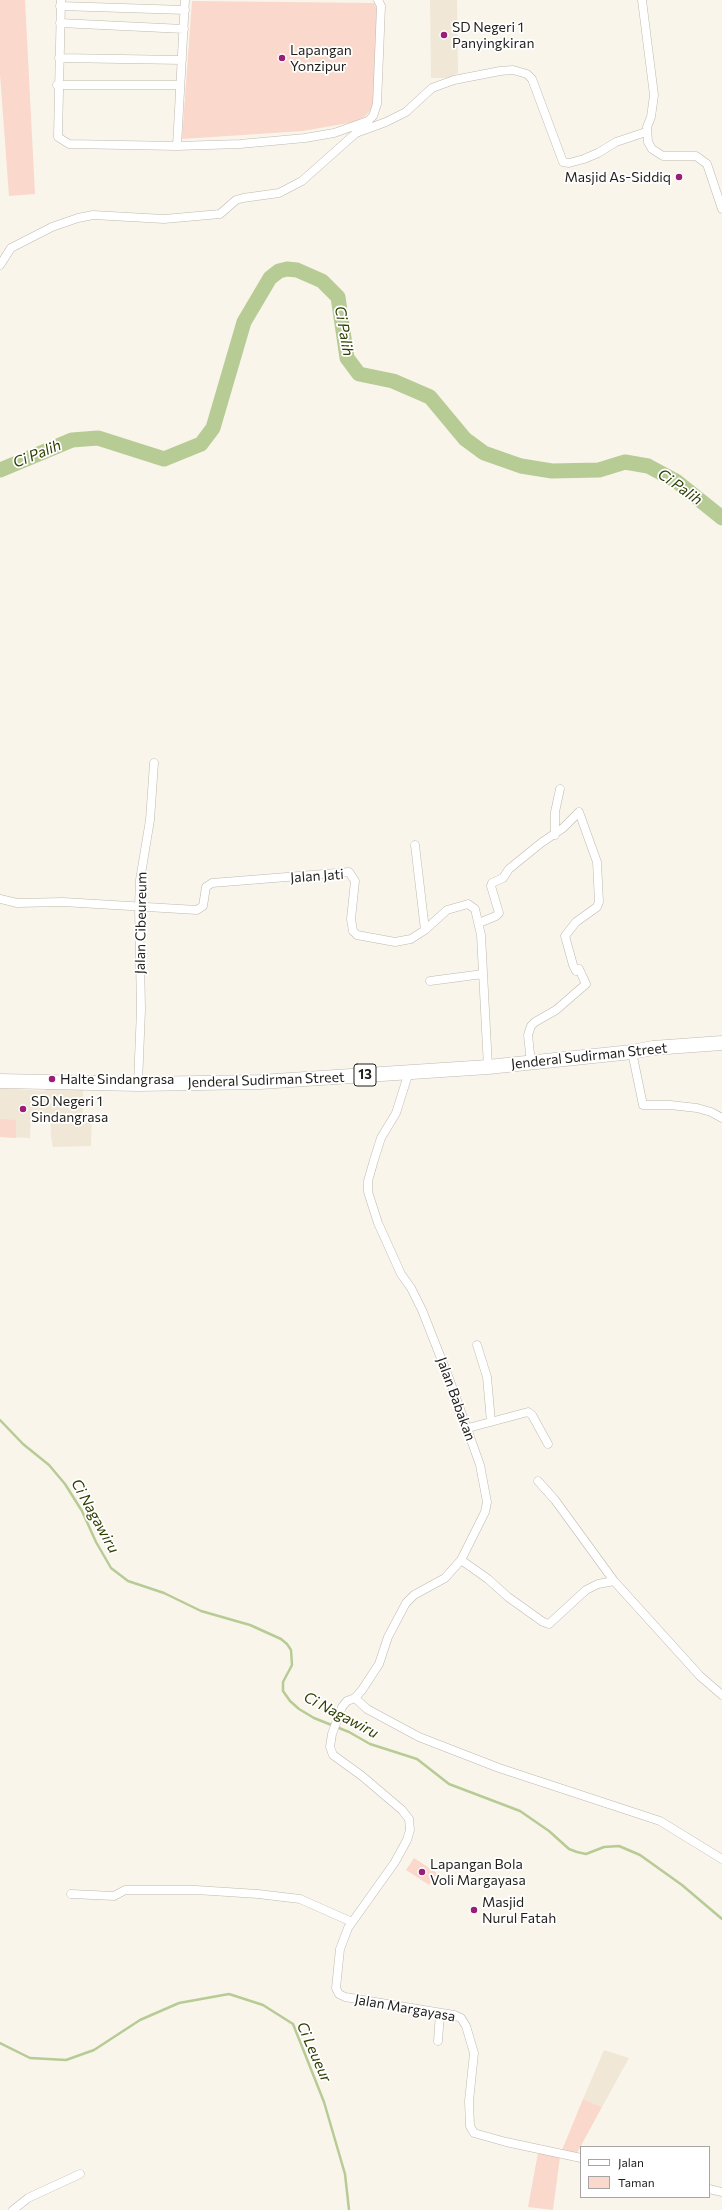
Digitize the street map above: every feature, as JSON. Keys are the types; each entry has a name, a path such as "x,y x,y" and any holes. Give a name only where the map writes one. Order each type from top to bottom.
{"highway":[{"name":"Jenderal Sudirman Street","path":"0,1081 138,1084 260,1082 488,1067 632,1052 653,1048 722,1043"}],"street":[{"path":"177,146 185,0"},
{"path":"185,10 61,3 56,133 64,142 69,144 177,146 240,144 313,137 347,129 368,121 373,116 377,104 381,6 378,0"},
{"path":"642,0 654,95 646,132 648,142 652,148 663,156 696,156 707,164 722,209"},
{"path":"60,23 184,29"},
{"path":"60,58 182,60"},
{"path":"0,265 11,248 52,227 78,218 93,215 164,219 220,214 236,200 279,193 302,182 356,133 386,122 406,112 432,88 454,80 500,71 513,70 527,74 532,80 563,162 569,163 584,159 598,153 616,142 646,132"},
{"path":"57,85 180,85"},
{"name":"Jalan Cibeureum","path":"138,1084 141,1009 139,907 140,880 151,812 154,763"},
{"path":"555,835 555,812 560,788"},
{"path":"479,923 499,913 491,886 492,883 503,878 508,869 541,843 555,835 579,812 597,862 599,902 597,907 576,922 565,936 573,965 576,971 579,969 586,984 556,1010 531,1026 528,1035 530,1063"},
{"path":"415,846 417,878 425,930"},
{"name":"Jalan Jati","path":"139,907 197,910 202,909 206,887 212,883 348,872 355,881 351,919 351,928 354,933 395,942 411,939 425,930 443,912 462,904 473,906 481,934 488,1067"},
{"path":"0,899 17,903 62,902 139,907"},
{"path":"430,981 483,974"},
{"path":"632,1052 643,1105 670,1104 697,1108 711,1112 722,1118"},
{"name":"Jalan Babakan","path":"355,1698 367,1684 379,1664 388,1637 406,1602 414,1595 445,1578 461,1560 485,1512 487,1502 483,1478 468,1428 422,1310 411,1288 401,1274 378,1223 368,1192 368,1181 381,1138 396,1113 409,1072"},
{"path":"477,1345 487,1377 490,1422"},
{"path":"468,1428 528,1412 532,1415 548,1444"},
{"path":"538,1481 555,1500 614,1581 700,1676 722,1695"},
{"path":"461,1560 488,1578 508,1597 543,1622 549,1624 586,1590 598,1584 614,1581"},
{"path":"355,1698 367,1709 412,1734 499,1768 660,1821 722,1859"},
{"name":"Jalan Margayasa","path":"355,1698 344,1704 337,1720 332,1734 330,1747 333,1755 402,1810 410,1824 407,1840 395,1862 352,1922 340,1949 336,1984 339,1994 345,1997 373,2003 454,2015 463,2020 473,2048 474,2063 470,2101 470,2126 474,2133 506,2142 580,2158"},
{"path":"70,1894 112,1896 125,1890 196,1890 258,1894 300,1899 352,1922"},
{"path":"438,2041 440,2013"},
{"path":"13,2210 28,2198 80,2174"},
{"path":"710,2189 722,2192"}],"shaded area":[{"name":"SD Negeri 1 Panyingkiran","path":"430,0 457,0 458,73 449,78 431,78"},
{"path":"45,1087 83,1088 83,1113 92,1114 91,1146 53,1147 50,1115 31,1115 30,1138 0,1137 0,1088 45,1091"},
{"path":"604,2050 629,2058 602,2107 583,2099"}],"green space":[{"path":"0,0 25,0 35,194 9,196 0,74"},
{"name":"Lapangan Yonzipur","path":"192,1 374,3 377,9 374,103 371,110 364,117 354,122 303,131 182,139"},
{"path":"0,1119 16,1120 16,1138 0,1137"},
{"name":"Lapangan Bola Voli Margayasa","path":"414,1858 437,1873 429,1885 406,1870"},
{"path":"583,2099 602,2107 577,2153 562,2150"},
{"path":"538,2153 560,2157 553,2210 528,2207"}],"waterway":[{"name":"Ci Palih","path":"0,470 72,440 98,438 164,459 201,444 213,428 244,322 270,278 279,271 287,269 297,270 322,281 338,297 347,358 359,374 393,381 430,397 465,439 484,453 521,466 552,471 599,470 625,462 648,466 676,481 722,518"},
{"name":"Ci Nagawiru","path":"0,1420 23,1444 49,1465 65,1484 82,1511 96,1542 111,1568 128,1581 164,1593 201,1611 250,1625 281,1639 287,1644 291,1650 292,1665 283,1682 283,1691 290,1701 299,1709 314,1718 349,1732 370,1744 417,1759 449,1784 520,1811 549,1831 569,1849 586,1854 604,1847 619,1846 640,1855 682,1885 722,1919"},
{"name":"Ci Leueur","path":"0,2043 30,2058 66,2060 94,2050 140,2020 179,2003 229,1994 263,2005 293,2024 324,2102 345,2174 349,2210"}],"place":[{"name":"SD Negeri 1 Panyingkiran","path":"444,35"},
{"name":"Lapangan Yonzipur","path":"282,58"},
{"name":"Masjid As-Siddiq","path":"679,177"},
{"name":"Halte Sindangrasa","path":"52,1079"},
{"name":"SD Negeri 1 Sindangrasa","path":"23,1109"},
{"name":"Lapangan Bola Voli Margayasa","path":"422,1872"},
{"name":"Masjid Nurul Fatah","path":"474,1910"}]}
